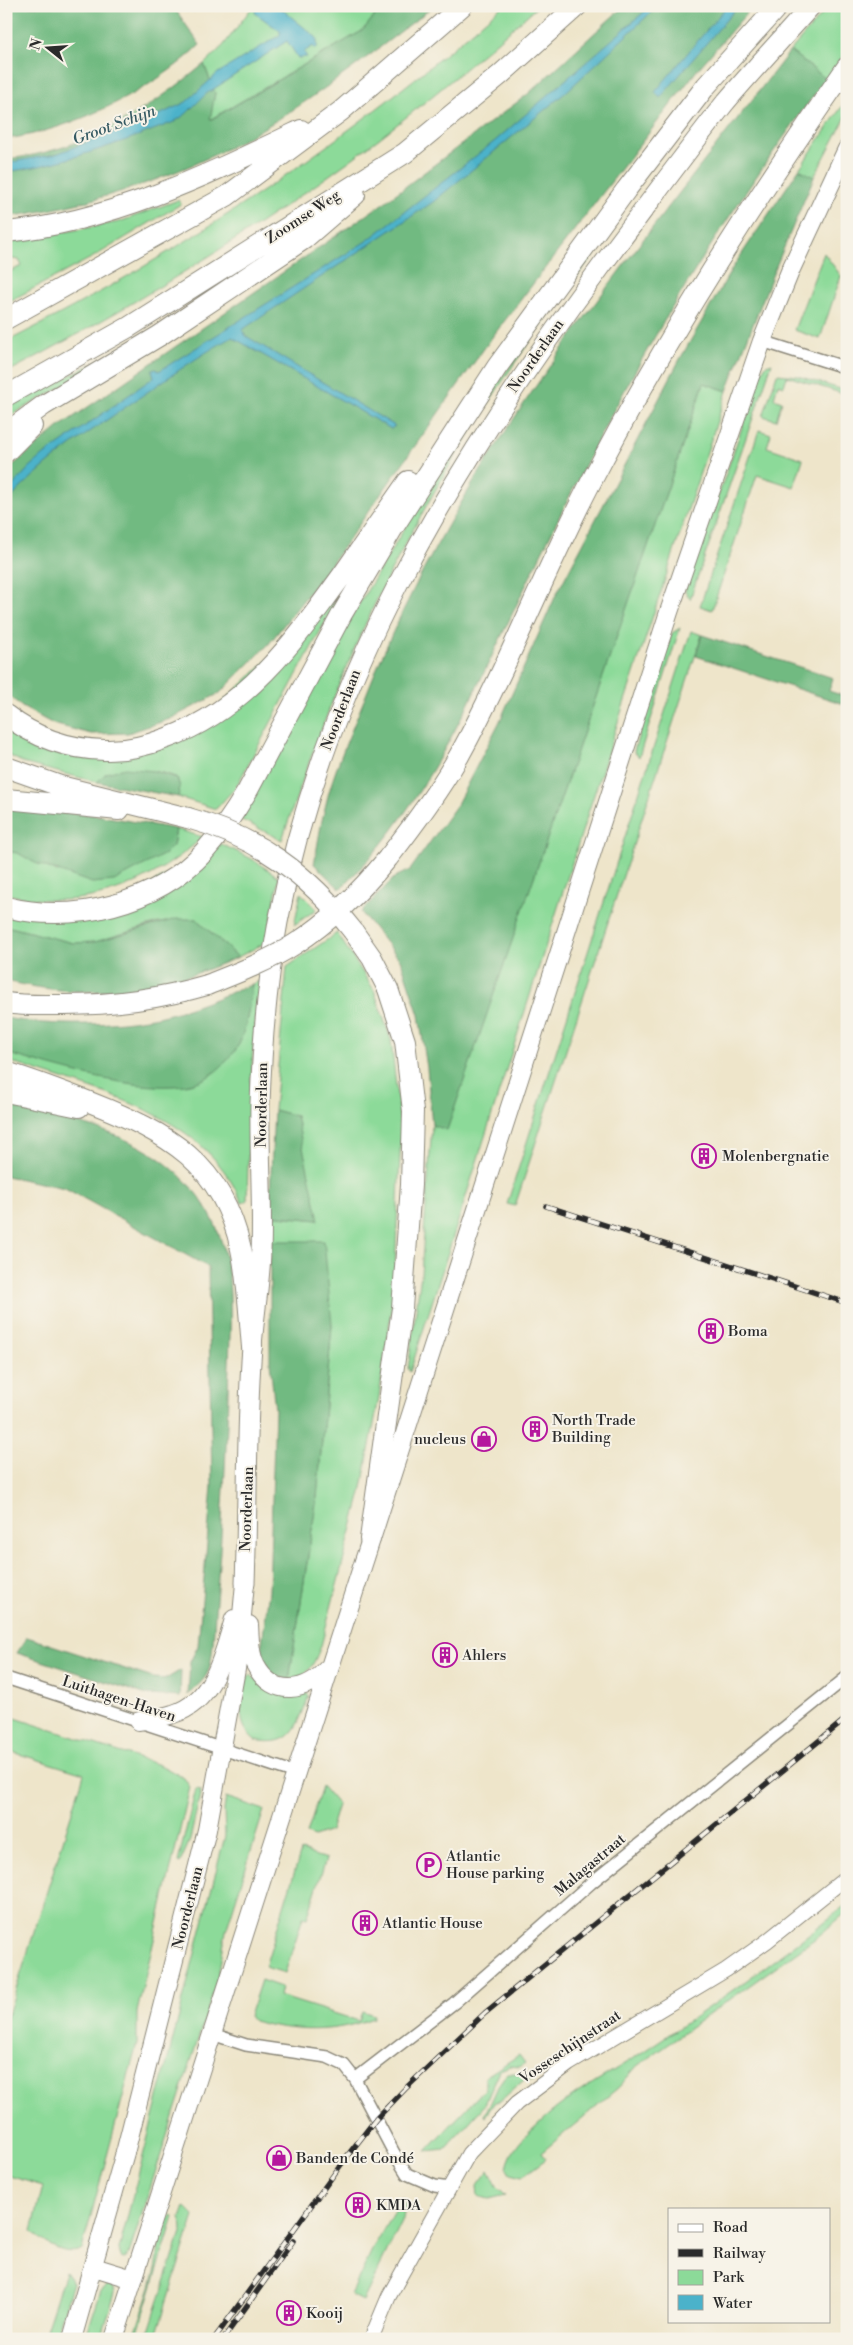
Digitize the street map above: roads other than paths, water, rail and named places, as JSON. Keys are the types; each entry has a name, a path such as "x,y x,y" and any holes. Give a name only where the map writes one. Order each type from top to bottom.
{"highway":[{"path":"6,319 227,196 341,111 462,6"},
{"name":"Zoomse Weg","path":"6,396 129,327 405,153 500,75 577,6"},
{"path":"6,907 19,910 66,913 114,905 157,887 174,876 203,852 234,813 248,790 342,614 393,528 497,367 626,190 706,86 778,6"},
{"name":"Noorderlaan","path":"246,1583 252,1347 261,1253 260,1107 263,1049 278,922 297,845 326,744 363,653 405,567 445,496 506,399 565,315 726,102 811,6"},
{"path":"6,1004 31,1006 112,1004 148,1000 207,985 257,964 294,944 327,921 358,893 422,814 458,756 591,481 722,252 847,66"},
{"path":"6,232 100,215 212,173 341,111"},
{"path":"6,433 44,405 101,369 159,336 304,239 405,153"},
{"path":"6,715 27,729 51,740 88,750 114,751 144,746 181,733 210,718 232,703 284,652 309,621 458,410 497,367"},
{"path":"6,452 33,425 101,369"},
{"path":"6,767 60,786 188,818 243,838 278,858 318,891 353,931 372,958 388,989 405,1041 413,1111 411,1185 402,1308 370,1539"},
{"path":"6,799 188,818"},
{"path":"6,990 62,1005"},
{"path":"6,1072 104,1108 162,1134 190,1157 218,1190 227,1208 241,1248 245,1270 252,1347"},
{"path":"6,1092 71,1106 104,1108"}],"main road":[{"path":"114,2339 370,1539 481,1202 669,612 762,340 791,269 847,148"},
{"path":"246,1583 252,1654 255,1665 268,1683 287,1690 300,1688 312,1684 330,1666"},
{"path":"139,1721 175,1714 191,1704 206,1690 215,1677 222,1660 246,1583"},
{"name":"Noorderlaan","path":"72,2339 94,2267 168,1988 207,1830 238,1658 246,1583"},
{"path":"94,2267 133,2279"}],"street":[{"path":"762,340 847,368"},
{"name":"Malagastraat","path":"355,2079 454,2003 591,1883 847,1677"},
{"name":"Luithagen-Haven","path":"6,1678 296,1773"},
{"name":"Vosseschijnstraat","path":"371,2339 389,2296 472,2149 517,2103 613,2036 726,1970 767,1941 847,1877"},
{"path":"212,2034 246,2046 327,2057 344,2065 355,2079 407,2174 436,2186 449,2188"}],"water":[{"path":"256,6 278,6 317,38 317,48 315,49 313,46 304,52 307,57 298,58 287,41 206,94 186,114 174,122 70,158 6,172 6,163 56,154 163,113 186,102 218,73 280,35 280,31 255,13"},
{"path":"651,6 658,6 565,93 433,202 242,330 246,336 395,426 391,429 232,337 180,369 65,450 19,489 6,504 6,493 30,467 154,377 152,370 156,369 159,371 368,240 495,141"},
{"path":"727,6 738,6 660,98 655,92"}],"railway":[{"path":"546,1206 847,1303"},
{"path":"214,2339 348,2155 376,2119 405,2089 485,2013 847,1718"},
{"path":"223,2339 293,2241"}],"place":[{"name":"Molenbergnatie","path":"704,1156"},
{"name":"Boma","path":"711,1331"},
{"name":"North Trade Building","path":"535,1429"},
{"name":"nucleus","path":"484,1439"},
{"name":"Ahlers","path":"445,1655"},
{"name":"Atlantic House parking","path":"429,1865"},
{"name":"Atlantic House","path":"365,1923"},
{"name":"Banden de Condé","path":"279,2158"},
{"name":"KMDA","path":"358,2205"},
{"name":"Kooij","path":"289,2313"}],"water label":[{"name":"Groot Schijn","path":"114,125"}]}
